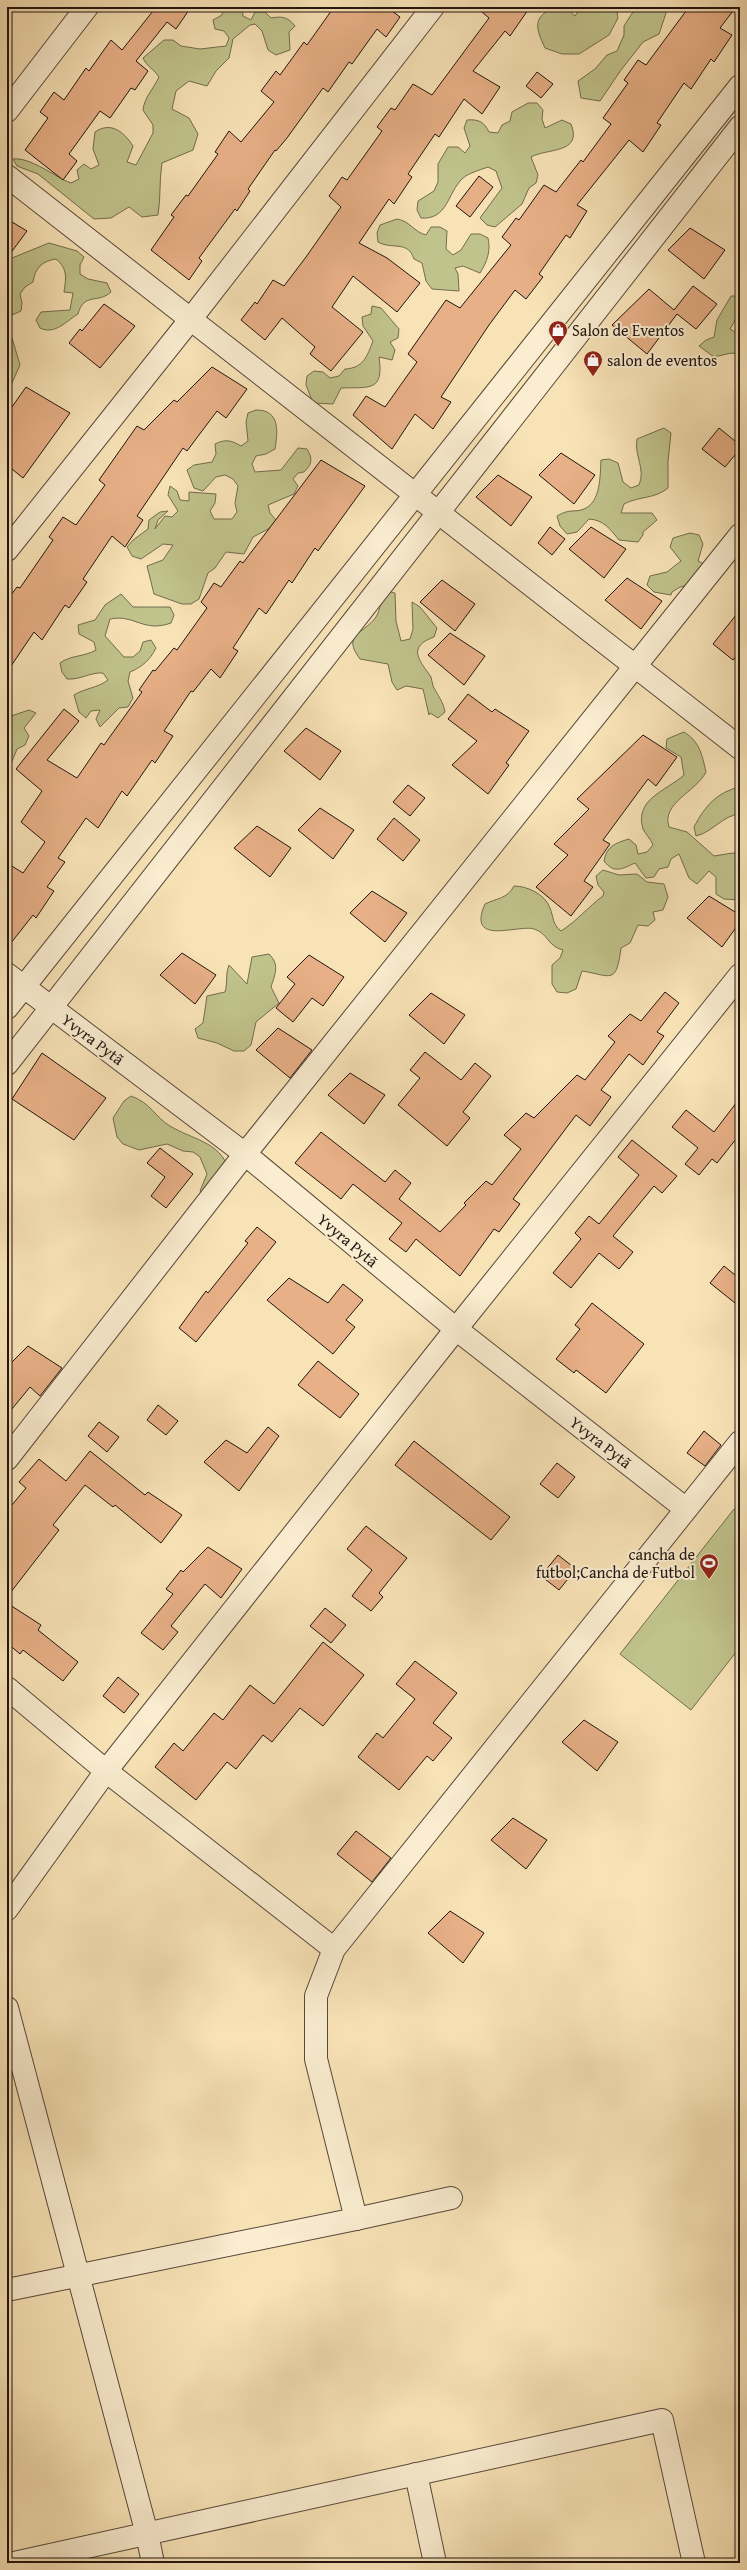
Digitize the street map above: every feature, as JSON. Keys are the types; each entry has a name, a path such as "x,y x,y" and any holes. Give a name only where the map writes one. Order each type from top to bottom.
{"street":[{"path":"7,110 87,7"},
{"path":"7,550 190,320 433,7"},
{"path":"7,1008 15,980 415,493 740,86"},
{"path":"7,1064 740,127"},
{"path":"7,176 190,320 415,493 634,667 740,748"},
{"path":"7,1459 245,1154 740,535"},
{"path":"7,1909 106,1771 456,1329 740,975"},
{"name":"Yvyra Pytã","path":"15,980 245,1154 456,1329 686,1509"},
{"path":"356,2220 316,2059 316,1996 334,1949 740,1442"},
{"path":"7,1688 106,1771 334,1949"},
{"path":"7,2008 147,2534 152,2563"},
{"path":"7,2290 356,2220 451,2198"},
{"path":"14,2563 662,2420 694,2563"},
{"path":"416,2474 436,2563"}],"green space":[{"path":"223,7 242,7 243,16 251,20 255,12 265,12 271,18 282,17 287,19 295,26 289,32 290,50 276,55 268,50 262,31 255,24 250,25 233,39 229,58 216,71 207,86 189,81 176,91 172,109 189,118 198,134 193,150 162,163 158,215 142,217 129,207 111,218 94,219 38,174 17,166 13,159 20,159 35,164 71,183 79,179 77,170 84,164 91,169 99,165 93,149 95,132 106,128 117,130 126,136 133,146 127,162 136,165 153,133 153,125 143,110 147,97 159,77 146,64 143,58 164,40 173,40 181,46 200,49 226,46 229,38 224,31 215,29 213,20 222,15"},
{"path":"558,7 568,10 575,16 581,7 616,7 618,18 609,35 579,54 562,54 545,48 538,28 540,18 550,10"},
{"path":"636,7 668,7 659,34 643,42 621,70 600,101 581,98 578,81 595,69 607,55 617,51 624,35 624,26"},
{"path":"528,103 537,103 543,110 542,119 545,128 562,120 571,124 573,134 572,141 568,145 531,157 538,175 536,183 529,188 522,204 495,227 487,225 480,218 502,188 496,171 488,167 465,176 437,215 421,218 417,210 418,201 434,191 438,182 438,164 448,147 458,147 465,153 470,146 464,128 467,120 481,122 489,132 498,133 502,125 510,121 512,112"},
{"path":"397,219 405,222 418,232 426,235 431,227 440,227 447,231 446,249 453,255 461,250 471,234 480,234 488,238 488,256 485,265 480,273 463,266 455,268 458,274 459,291 432,289 426,281 422,263 414,259 408,249 378,242 377,233 380,225"},
{"path":"49,243 77,251 84,257 80,265 80,274 88,279 107,283 111,292 84,303 78,314 60,327 45,330 40,328 36,320 41,312 70,310 73,293 64,292 66,278 63,266 56,259 43,263 37,269 33,282 25,287 20,294 22,303 21,311 12,315 7,309 7,264 12,258"},
{"path":"731,296 740,296 740,312 730,329 740,335 740,359 739,354 731,353 714,357 699,346 706,340 714,337 717,320"},
{"path":"372,306 381,308 399,329 398,338 390,342 395,350 392,360 379,357 379,376 377,382 373,385 360,388 341,388 333,404 313,403 306,385 307,376 314,371 323,372 330,378 339,376 345,369 361,364 367,356 373,341 363,326 362,317 371,314"},
{"path":"7,336 12,338 20,365 7,394"},
{"path":"256,410 264,411 270,414 276,423 277,435 275,449 266,454 256,456 252,464 255,472 281,470 298,448 307,449 309,453 311,461 309,466 304,472 298,473 293,479 298,486 294,494 268,505 270,513 276,520 270,528 253,537 244,554 226,552 215,568 208,573 199,599 191,604 182,604 154,594 147,566 163,560 173,545 163,544 141,559 132,556 127,547 133,540 148,529 149,520 160,512 168,511 158,520 155,529 165,516 172,517 178,511 168,495 170,486 177,491 180,500 189,501 189,492 216,494 215,503 210,511 214,519 232,519 237,512 235,503 238,486 233,479 225,475 216,477 203,491 194,488 187,470 194,465 212,462 216,454 215,444 222,441 228,441 234,442 241,446 248,441 246,422 248,413"},
{"path":"664,428 671,433 668,461 668,488 658,494 624,504 621,513 652,513 657,520 643,532 643,535 638,542 619,540 603,523 589,519 577,532 567,534 560,526 557,516 565,512 584,509 590,506 594,501 600,481 601,460 609,459 618,463 623,482 631,488 639,485 641,479 641,468 637,451 637,439"},
{"path":"690,533 699,535 703,544 698,561 706,565 689,585 680,587 672,592 671,595 654,592 647,585 650,576 667,572 681,561 670,547 673,538"},
{"path":"387,591 395,593 396,621 401,641 410,639 413,629 412,602 420,607 437,628 434,637 420,645 418,655 431,677 433,686 444,708 445,712 438,718 430,713 429,715 423,689 406,686 397,690 392,682 388,664 360,659 355,651 353,644 356,635 376,617 383,597"},
{"path":"121,594 133,607 170,607 174,615 171,623 153,626 126,619 110,619 105,636 124,657 133,657 140,651 143,642 151,640 156,648 145,663 130,672 128,681 133,698 128,707 119,708 100,727 96,719 100,710 91,711 86,718 79,712 74,695 100,685 108,680 103,673 67,679 62,672 60,663 64,660 96,650 94,642 79,634 78,625 95,620 105,605"},
{"path":"29,710 36,713 24,728 29,736 25,745 17,749 7,774 7,741 11,738 11,716"},
{"path":"684,732 694,740 700,749 706,772 695,786 675,804 670,811 668,819 669,827 687,832 714,856 733,853 740,854 740,900 724,899 716,894 716,877 709,871 697,884 689,878 679,854 671,859 668,867 659,869 654,877 646,878 635,863 615,869 611,868 604,861 607,852 612,846 629,839 636,845 638,854 647,852 653,845 643,829 641,819 643,810 653,797 684,775 681,757 666,748 667,739"},
{"path":"740,787 740,814 728,817 708,831 696,836 694,827 707,806 718,796"},
{"path":"603,870 619,875 637,874 647,882 664,884 668,897 663,910 653,912 655,920 648,926 638,925 630,943 621,948 617,968 611,975 606,976 582,971 576,989 567,993 557,992 552,984 552,965 560,958 563,950 554,946 542,933 534,929 527,928 497,931 488,929 483,925 481,917 485,904 505,896 514,886 519,886 530,889 540,895 548,903 555,923 561,931 603,896 604,892 598,885 596,876"},
{"path":"269,954 276,966 271,987 279,1003 256,1022 251,1045 244,1051 234,1051 217,1043 198,1038 195,1029 203,1023 207,996 225,992 229,965 247,984 252,957"},
{"path":"131,1096 143,1102 170,1126 204,1142 219,1152 228,1168 205,1194 200,1191 207,1174 200,1157 193,1152 183,1151 167,1144 139,1150 123,1144 117,1137 113,1118 124,1101"},
{"name":"cancha de futbol;Cancha de Futbol","path":"734,1509 740,1514 740,1647 691,1710 620,1654"}],"building":[{"path":"147,7 191,7 176,29 167,22 136,61 148,71 135,90 131,88 110,118 100,111 69,154 77,161 63,180 25,150 48,118 40,112 54,92 64,100 86,68 89,71 111,40 122,50 153,11"},
{"path":"334,7 387,7 400,17 386,37 377,29 352,64 349,62 328,92 323,88 287,138 276,151 275,150 248,189 250,191 237,211 235,209 199,258 202,261 189,280 151,250 174,217 171,215 186,195 188,196 218,154 215,152 229,131 241,142 274,102 261,91 276,71 280,75 304,42 307,45"},
{"path":"476,7 530,7 510,36 505,31 473,71 500,87 482,114 464,99 439,137 435,134 408,174 412,177 394,204 389,199 359,243 387,258 420,283 397,312 353,276 332,307 363,332 331,371 310,354 315,347 282,318 265,340 241,320 255,302 257,304 273,280 284,286 306,257 341,207 329,196 342,177 347,180 382,131 377,127 391,108 395,110 413,84 432,95 489,18"},
{"path":"689,7 736,7 720,28 732,35 714,62 711,59 691,89 684,83 657,123 661,125 643,152 629,140 577,205 587,211 570,238 566,235 539,274 543,277 526,299 515,290 489,325 441,397 451,402 433,429 415,414 392,449 353,415 366,396 385,407 417,362 408,354 446,300 460,308 511,245 502,237 516,218 519,220 544,185 556,192 581,160 583,162 611,124 603,118 628,83 624,80 638,60 646,65"},
{"path":"537,72 553,84 541,98 526,86"},
{"path":"479,176 493,187 470,217 456,206"},
{"path":"7,219 27,231 7,258"},
{"path":"690,228 725,250 704,279 668,250"},
{"path":"693,286 717,304 696,329 677,314 647,354 612,325 649,289 674,310"},
{"path":"104,304 135,326 100,368 69,343 80,329 82,331"},
{"path":"212,367 247,389 226,418 217,411 187,451 183,448 137,516 143,520 125,547 112,536 83,579 87,582 69,608 65,605 42,640 34,632 7,672 7,600 17,587 20,588 53,540 49,537 63,517 76,525 105,485 99,480 137,426 144,430 174,400 177,402"},
{"path":"26,387 70,413 23,478 7,465 7,414"},
{"path":"719,428 740,445 740,449 725,467 702,449"},
{"path":"561,453 595,475 574,504 539,475"},
{"path":"321,460 365,486 318,551 315,548 292,583 289,580 266,614 259,608 233,648 238,651 220,678 211,669 193,692 191,691 164,731 173,736 155,763 152,760 127,796 122,791 98,828 86,818 58,858 65,862 47,887 54,891 36,918 33,915 7,948 7,863 23,873 45,842 21,822 42,791 16,769 64,709 79,721 47,760 77,778 101,743 104,745 142,692 139,690 153,670 155,671 174,648 177,650 207,608 201,602 214,583 221,587 240,561 243,563"},
{"path":"498,475 532,497 511,526 476,497"},
{"path":"550,527 565,539 552,555 538,543"},
{"path":"591,527 626,549 604,578 569,549"},
{"path":"627,578 662,601 641,629 605,600"},
{"path":"442,580 475,604 455,631 420,602"},
{"path":"740,610 740,651 733,660 713,644"},
{"path":"450,633 485,656 464,685 428,655"},
{"path":"468,694 492,712 495,709 529,731 506,763 509,765 488,794 452,765 477,741 448,719"},
{"path":"306,728 341,751 320,780 284,751"},
{"path":"643,735 677,757 656,786 648,779 603,840 610,844 584,881 593,887 571,916 536,887 568,855 554,844 589,809 577,799"},
{"path":"408,785 425,798 410,816 393,802"},
{"path":"320,808 354,830 333,859 298,830"},
{"path":"394,818 420,840 403,861 377,839"},
{"path":"257,826 291,848 270,877 234,848"},
{"path":"372,891 407,913 385,942 350,913"},
{"path":"709,896 740,915 740,922 722,947 687,918"},
{"path":"182,953 216,975 195,1004 160,975"},
{"path":"309,955 344,977 323,1006 312,998 293,1022 276,1008 295,984 287,977"},
{"path":"665,992 679,1003 657,1032 664,1036 643,1065 629,1054 601,1090 611,1097 590,1126 576,1115 513,1199 520,1204 499,1232 494,1229 460,1276 416,1239 406,1252 389,1239 402,1223 353,1184 341,1199 295,1163 321,1132 385,1182 395,1170 411,1183 399,1199 440,1232 466,1205 464,1203 486,1181 492,1185 521,1149 504,1135 526,1113 534,1118 577,1075 585,1080 615,1042 608,1036 630,1014 641,1021"},
{"path":"431,993 465,1015 444,1044 409,1015"},
{"path":"278,1028 312,1050 290,1078 256,1050"},
{"path":"425,1052 461,1080 475,1063 491,1076 463,1112 470,1118 447,1146 398,1105 420,1078 410,1070"},
{"path":"42,1053 106,1098 74,1140 12,1099"},
{"path":"350,1073 385,1095 364,1124 328,1095"},
{"path":"740,1098 740,1134 717,1163 712,1159 699,1175 685,1164 698,1148 672,1127 686,1110 714,1132"},
{"path":"632,1140 677,1176 662,1193 654,1186 613,1236 633,1252 619,1269 599,1253 571,1288 553,1273 581,1239 575,1233 589,1216 599,1224 639,1175 618,1157"},
{"path":"160,1148 193,1174 166,1208 151,1196 165,1177 147,1163"},
{"path":"257,1227 276,1242 196,1342 179,1328 206,1291 208,1293 248,1243 245,1241"},
{"path":"724,1266 740,1279 740,1307 710,1283"},
{"path":"289,1278 328,1303 343,1284 363,1300 346,1320 355,1327 333,1354 267,1300"},
{"path":"592,1303 644,1344 606,1393 576,1370 574,1373 556,1359 580,1329 575,1325"},
{"path":"28,1346 62,1368 40,1396 30,1387 7,1415 7,1367"},
{"path":"318,1361 359,1394 340,1418 298,1385"},
{"path":"158,1405 178,1421 166,1435 147,1420"},
{"path":"99,1422 119,1437 107,1452 88,1436"},
{"path":"268,1427 279,1436 239,1491 204,1462 226,1440 247,1453"},
{"path":"704,1431 721,1445 705,1466 687,1453"},
{"path":"414,1441 510,1517 491,1540 395,1465"},
{"path":"90,1451 145,1495 148,1492 182,1515 161,1543 115,1505 113,1507 85,1485 53,1525 59,1530 7,1597 7,1511 26,1488 19,1482 39,1459 66,1481"},
{"path":"557,1463 575,1477 558,1498 540,1484"},
{"path":"366,1526 407,1558 379,1593 383,1597 371,1611 352,1596 372,1570 347,1549"},
{"path":"208,1547 242,1569 221,1598 205,1584 171,1626 178,1632 163,1650 141,1633 173,1594 166,1589 181,1570 183,1572"},
{"path":"558,1555 576,1569 559,1590 541,1576"},
{"path":"7,1603 41,1625 38,1630 78,1662 63,1681 23,1650 20,1654 7,1643"},
{"path":"325,1608 346,1625 331,1643 310,1626"},
{"path":"323,1642 364,1675 323,1726 300,1708 272,1742 263,1735 236,1769 227,1762 196,1800 155,1767 174,1743 183,1751 214,1713 223,1720 250,1685 274,1704"},
{"path":"415,1661 457,1693 433,1723 452,1738 433,1761 427,1756 399,1790 358,1757 377,1733 383,1738 415,1699 396,1684"},
{"path":"118,1677 139,1694 124,1713 103,1696"},
{"path":"584,1720 618,1742 597,1771 562,1742"},
{"path":"513,1818 547,1840 526,1869 491,1840"},
{"path":"356,1831 391,1858 372,1882 337,1854"},
{"path":"450,1911 484,1933 463,1963 428,1933"}],"place":[{"name":"Salon de Eventos","path":"558,347"},
{"name":"salon de eventos","path":"593,377"},
{"name":"cancha de futbol;Cancha de Futbol","path":"709,1580"}]}
